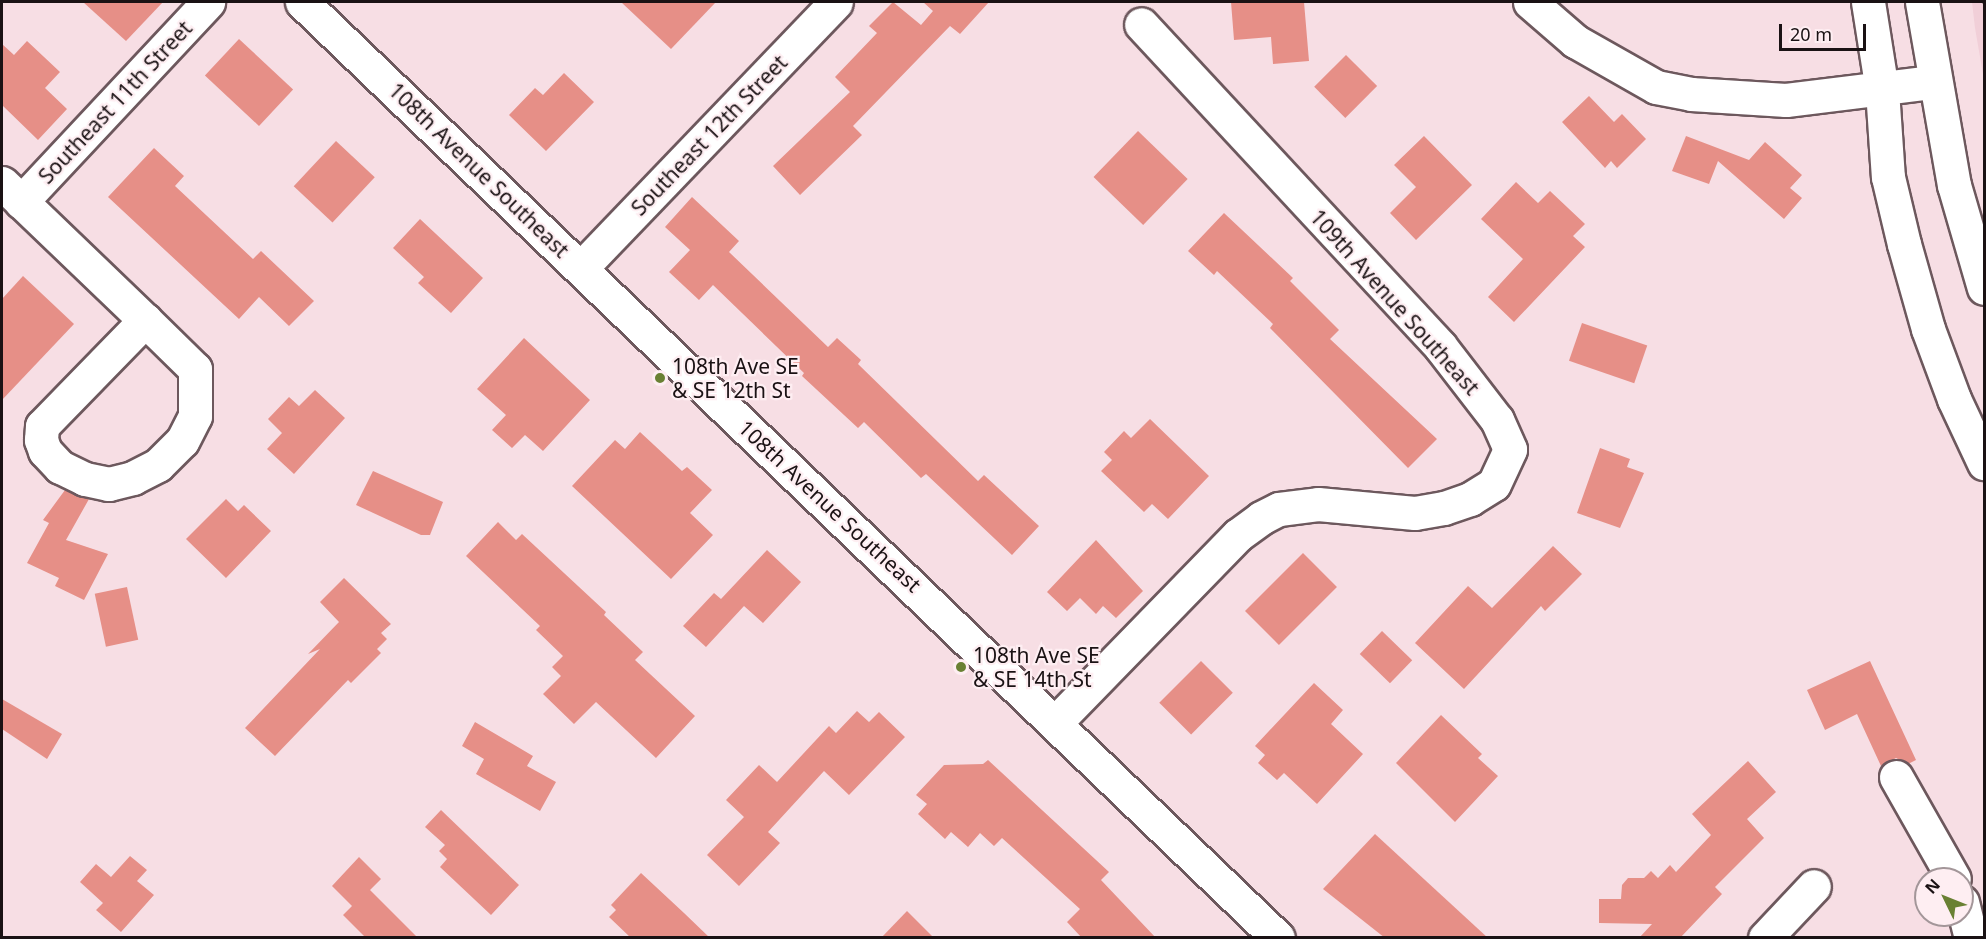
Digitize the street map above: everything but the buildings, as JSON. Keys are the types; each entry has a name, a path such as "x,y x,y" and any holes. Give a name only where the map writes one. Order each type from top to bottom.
{"street":[{"name":"Southeast 11th Street","path":"11,192 208,2"},
{"name":"108th Avenue Southeast","path":"302,2 581,267 1278,938"},
{"name":"Southeast 12th Street","path":"581,267 836,2"},
{"path":"1530,2 1575,41 1656,87 1690,94 1786,100 1933,82"},
{"path":"1868,2 1882,90 1888,177 1904,244 1953,399 1984,463"},
{"path":"1922,2 1933,82 1954,185 1984,288"},
{"name":"109th Avenue Southeast","path":"1055,723 1238,535 1279,508 1318,504 1415,513 1444,508 1470,499 1494,484 1510,449 1497,420 1440,346 1142,24"},
{"path":"11,192 145,320 195,369 195,416 182,441 158,465 133,478 109,484 85,479 60,467 45,451 41,440 42,426 145,320"},
{"path":"1896,777 1947,867"},
{"path":"1765,938 1814,886"}],"shaded area":[{"path":"1972,2 1984,2 1984,80 1975,28"}],"place":[{"name":"108th Ave SE & SE 12th St","path":"660,378"},
{"name":"108th Ave SE & SE 14th St","path":"961,667"}]}
